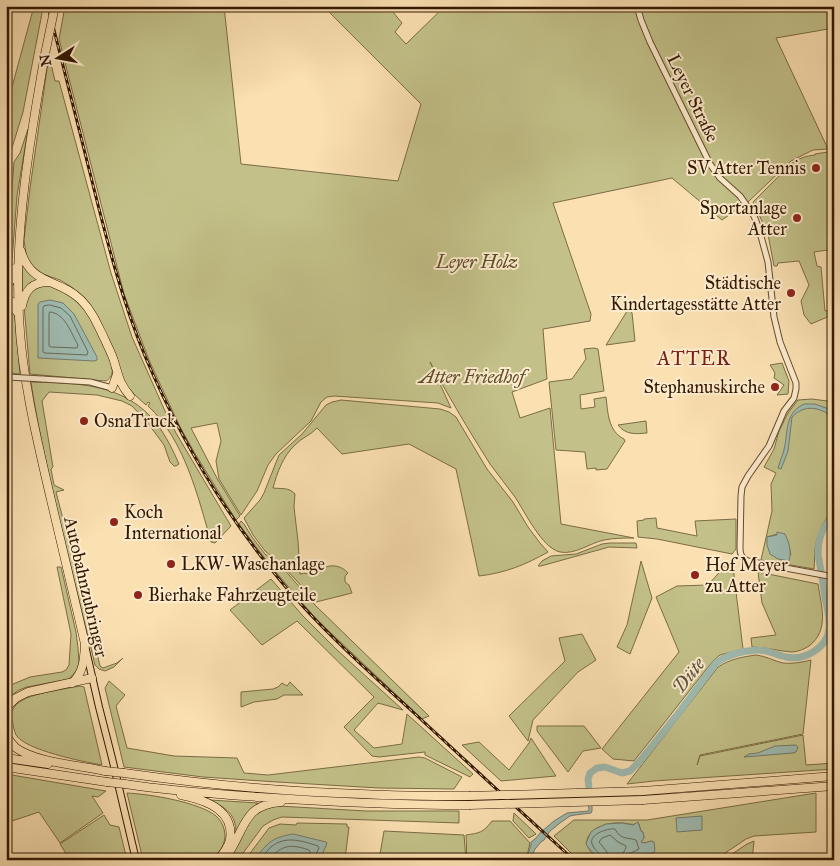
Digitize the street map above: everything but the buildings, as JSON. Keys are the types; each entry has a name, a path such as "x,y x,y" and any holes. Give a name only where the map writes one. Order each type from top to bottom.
{"highway":[{"path":"6,286 14,274 30,147 55,6"},
{"path":"19,244 25,263 29,268 39,277 72,292 89,308 114,360 120,382 130,396"},
{"name":"Autobahnzubringer","path":"19,244 19,318 28,394 85,644"},
{"path":"19,318 26,292 36,284 51,282"},
{"path":"6,298 11,301 19,318"},
{"path":"112,388 117,372"},
{"path":"72,682 81,672 85,644"},
{"path":"6,715 9,705 16,698 28,692 92,678"},
{"path":"6,736 16,748 29,754 105,771"},
{"path":"6,758 174,780 300,791 363,794 469,796 643,791 834,776"},
{"path":"6,767 152,788 363,803 469,805 643,800 834,786"},
{"path":"152,788 193,797 210,804 226,817 230,836 227,849 218,860"},
{"path":"218,860 231,850 243,825 252,813 268,804 300,800"}],"main road":[{"name":"Autobahnzubringer","path":"85,644 136,859"}],"street":[{"name":"Leyer Straße","path":"637,6 650,42 710,164 720,178 740,196 754,216 768,262 775,323 780,342 796,383 794,398 784,411 769,446 742,487 740,496 741,555 748,561 834,577"},
{"path":"7,376 90,382 112,388"}],"green space":[{"path":"34,6 40,6 42,13 23,112 12,148 6,159 6,109"},
{"path":"65,6 224,6 241,164 398,181 421,104 323,6 388,6 402,23 395,32 406,44 445,6 822,6 822,10 834,13 834,28 776,38 828,149 813,150 791,161 748,202 722,220 672,178 553,203 591,314 590,321 543,329 547,379 512,392 520,418 550,408 561,524 634,538 604,540 571,552 560,552 547,544 534,529 515,497 490,464 430,362 451,408 438,403 327,397 321,402 311,421 276,454 268,465 257,491 241,515 219,479 216,461 221,441 217,423 191,428 218,480 240,516 236,520 179,425 149,360 124,294 59,39"},
{"path":"49,55 55,81 59,81 111,273 132,337 176,433 231,526 215,543 211,542 195,487 180,451 161,419 148,406 150,403 148,402 146,405 125,386 98,318 91,306 73,288 60,280 35,270 28,261 24,240"},
{"path":"28,129 17,196 11,273 6,283 14,162 20,153"},
{"name":"Sportanlage Atter","path":"834,151 834,249 814,252 817,266 821,267 825,311 834,310 834,318 832,315 811,324 804,315 801,301 809,285 799,261 778,263 777,266 774,266 768,234 753,202 794,162 815,154"},
{"path":"22,262 29,272 39,280 22,295"},
{"path":"49,284 72,297 88,312 101,337 111,363 112,374 106,381 30,374 24,306 32,289"},
{"path":"6,301 13,309 15,318 20,374 6,373"},
{"path":"629,308 632,313 635,341 606,345"},
{"path":"584,349 598,349 604,391 580,395 581,409 595,407 594,399 606,397 608,415 612,426 625,441 607,469 596,470 596,468 587,469 585,452 556,450 549,382 572,379 586,359"},
{"path":"782,363 789,381 788,394 777,395 784,385 774,378 775,373 770,365"},
{"path":"31,382 66,383 100,388 130,400 144,410 157,424 179,464 174,466 170,462 164,445 147,422 132,406 122,401 97,395 49,392 42,401 53,467 51,469 54,485 64,490 56,492 78,577 85,577 91,612 87,613 100,666 103,668 117,663 123,658 114,667 105,671 95,665 55,502"},
{"path":"831,396 834,398 834,510 827,518 817,538 814,569 761,560 772,511 771,484 776,473 764,467 774,449 779,431 788,413 798,400 827,401","holes":["777,534 787,539 791,555 767,537"]},
{"path":"341,400 440,409 456,417 487,469 548,552 515,568 479,576 456,469 409,444 342,454 317,428 297,443 287,454 273,488 288,489 295,494 294,507 300,574 314,574 325,567 333,566 340,567 348,573 345,576 345,582 349,585 352,593 316,602 284,567 265,551 253,535 244,518 264,493 279,455 302,434 326,405"},
{"path":"646,421 647,433 635,434 628,432 618,425"},
{"path":"656,518 657,528 697,536 695,521 736,519 736,549 732,554 638,537 637,521"},
{"path":"241,521 265,554 283,568 315,605 429,716 422,719 316,619 269,564 239,524"},
{"path":"636,543 637,548 609,547 538,566 542,561 551,556 576,554 602,544"},
{"path":"641,561 652,598 630,654 617,647 627,625"},
{"path":"725,566 733,567 743,649 720,655 713,661 634,761 613,759 602,749 679,652 656,597 677,586 708,585"},
{"path":"57,567 61,567 76,632 79,663 77,670 69,679 27,687 6,699 6,687 30,677 62,672 69,665 71,634"},
{"path":"758,572 818,584 822,609 822,625 816,640 809,646 791,652 752,647 751,638 776,635 762,603"},
{"path":"271,579 303,616 336,649 403,710 378,703 354,730 374,748 402,744 407,714 473,774 470,777 425,755 425,752 379,757 372,756 344,727 374,697 297,621 262,645 230,610"},
{"path":"582,634 596,660 578,672 533,720 528,741 509,716 565,661 559,638"},
{"path":"756,655 783,663 811,660 803,734 700,755 697,765 700,756 803,735 806,765 834,763 834,769 627,784 718,667 732,660"},
{"path":"109,681 125,695 116,706 127,748 174,756 237,758 244,773 268,775 419,757 425,758 462,777 454,789 379,788 203,777 124,767 105,688"},
{"path":"290,682 303,695 284,695 277,699 254,702 241,707 241,692 273,689 282,683 287,686"},
{"path":"80,686 84,687 102,765 31,746 16,735 14,730 12,720 13,709 26,698"},
{"path":"537,726 584,726 601,748 583,751 568,772 537,731"},
{"path":"531,738 556,776 501,781 462,745 479,742 509,770"},
{"path":"6,774 106,791 98,797 92,796 103,813 60,843 39,812 6,823"},
{"path":"127,793 173,800 208,811 216,816 223,825 225,837 222,848 217,854 207,860 143,860"},
{"path":"816,793 816,832 754,836 746,839 715,860 629,860 637,855 653,853 651,841 641,842 644,837 639,824 609,824 594,830 588,837 587,844 591,852 599,860 578,860 554,836 574,820 647,820"},
{"path":"210,800 258,803 245,816 236,833 236,826 229,812"},
{"path":"268,807 366,811 459,811 459,823 282,817 263,826 238,860 226,860 234,850 253,815"},
{"path":"514,813 536,834 529,838 513,821"},
{"path":"104,815 110,825 119,827 127,860 70,860 60,844"},
{"path":"492,821 510,821 530,843 526,860 467,860 466,835 480,832"},
{"path":"297,823 347,824 347,827 349,827 345,859 245,860 269,828 280,824 296,825"},
{"path":"384,831 464,835 466,860 379,860"},
{"path":"754,841 752,860 723,860 747,844"}],"water":[{"path":"50,300 63,303 74,314 97,360 38,358 38,304"},
{"path":"804,404 815,404 834,411 834,417 818,409 807,408 792,417 788,451 781,469 778,468 791,416"},
{"path":"777,532 785,534 790,550 789,561 778,559 770,554 767,537 777,535"},
{"path":"796,745 798,747 796,752 793,753 744,757 775,746"},
{"path":"592,796 591,813 570,816 560,823 550,831 535,849 530,860 526,860 531,842 541,832 567,813 589,811 588,797"},
{"path":"702,816 702,830 677,832 676,818"},
{"path":"638,822 644,838 641,842 654,842 654,853 637,855 629,860 599,860 587,846 586,843 591,832 595,829 606,824 622,823 633,825"},
{"path":"293,834 326,842 320,860 254,860 270,842 279,837"}],"waterway":[{"name":"Düte","path":"590,798 588,779 590,773 597,768 605,767 622,773 630,771 720,660 745,651 756,650 764,650 793,658 807,655 820,647 828,635 829,624 818,549 821,534 826,524 834,515"}],"railway":[{"path":"48,6 102,222 136,334 173,417 206,476 263,559 314,619 574,860"}],"place":[{"name":"SV Atter Tennis","path":"816,168"},
{"name":"Sportanlage Atter","path":"797,218"},
{"name":"Städtische Kindertagesstätte Atter","path":"791,293"},
{"name":"Stephanuskirche","path":"775,387"},
{"name":"OsnaTruck","path":"84,421"},
{"name":"Koch International","path":"114,522"},
{"name":"LKW-Waschanlage","path":"171,564"},
{"name":"Hof Meyer zu Atter","path":"695,575"},
{"name":"Bierhake Fahrzeugteile","path":"138,595"}],"district":[{"name":"ATTER","path":"694,358"}],"park label":[{"name":"Leyer Holz","path":"477,262"},
{"name":"Atter Friedhof","path":"472,377"}]}
